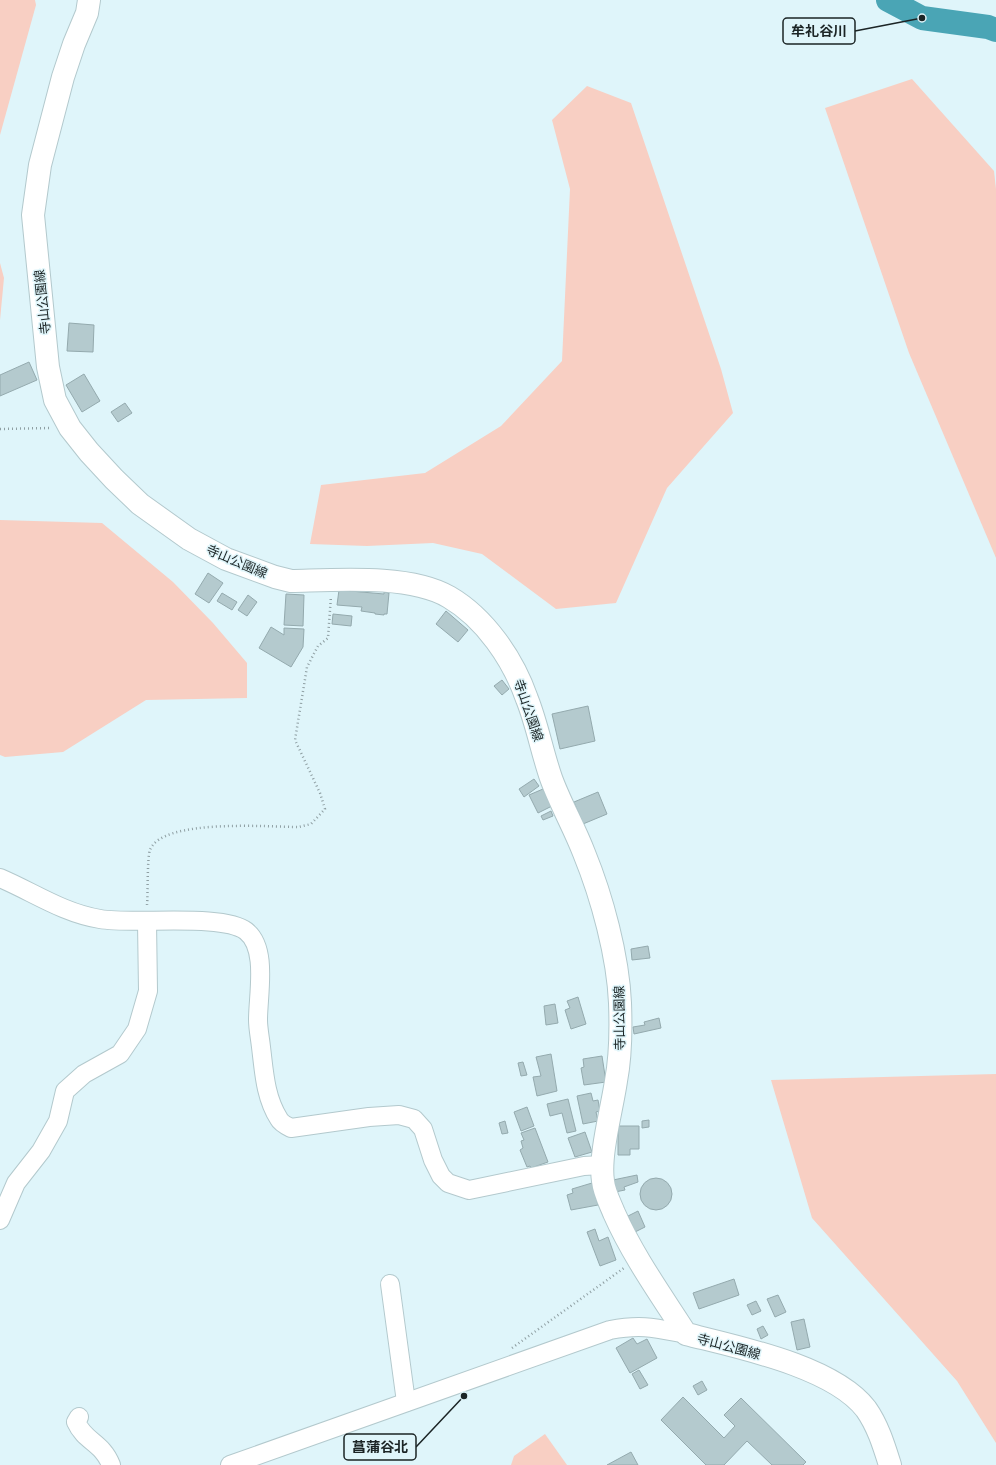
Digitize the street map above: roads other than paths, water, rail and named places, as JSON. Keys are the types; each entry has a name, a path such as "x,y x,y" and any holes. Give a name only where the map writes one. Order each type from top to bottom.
{"main road":[{"name":"寺山公園線","path":"89,0 87,13 74,44 63,77 40,165 33,215 48,367 56,400 70,428 114,479 135,499 190,540 226,559 275,577 292,581 332,580 395,582 416,584 432,588 450,597 467,610 484,627 509,660 527,698 551,778 595,882 612,948 618,980 620,1022 619,1057 602,1165 603,1183 623,1234 686,1334 757,1353 802,1368 837,1385 866,1409 880,1433 890,1465"}],"street":[{"path":"0,878 20,886 60,908 100,919 147,922 193,921 234,924 246,931 256,942 261,973 258,1021 264,1081 280,1120 291,1128 369,1117 399,1115 414,1119 423,1129 433,1160 441,1176 448,1183 469,1190 584,1166 602,1165"},
{"path":"0,1220 16,1183 40,1151 58,1121 65,1091 84,1074 120,1054 137,1029 148,991 147,922"},
{"path":"390,1284 406,1402"},
{"path":"230,1465 261,1460 406,1402 610,1330 633,1326 650,1326 686,1334"},
{"path":"79,1417 76,1422 81,1432 102,1448 111,1465"}],"waterway":[{"path":"888,0 922,18 988,27 996,30"}],"place":[{"name":"牟礼谷川","path":"922,18"},
{"name":"菖蒲谷北","path":"464,1396"}]}
